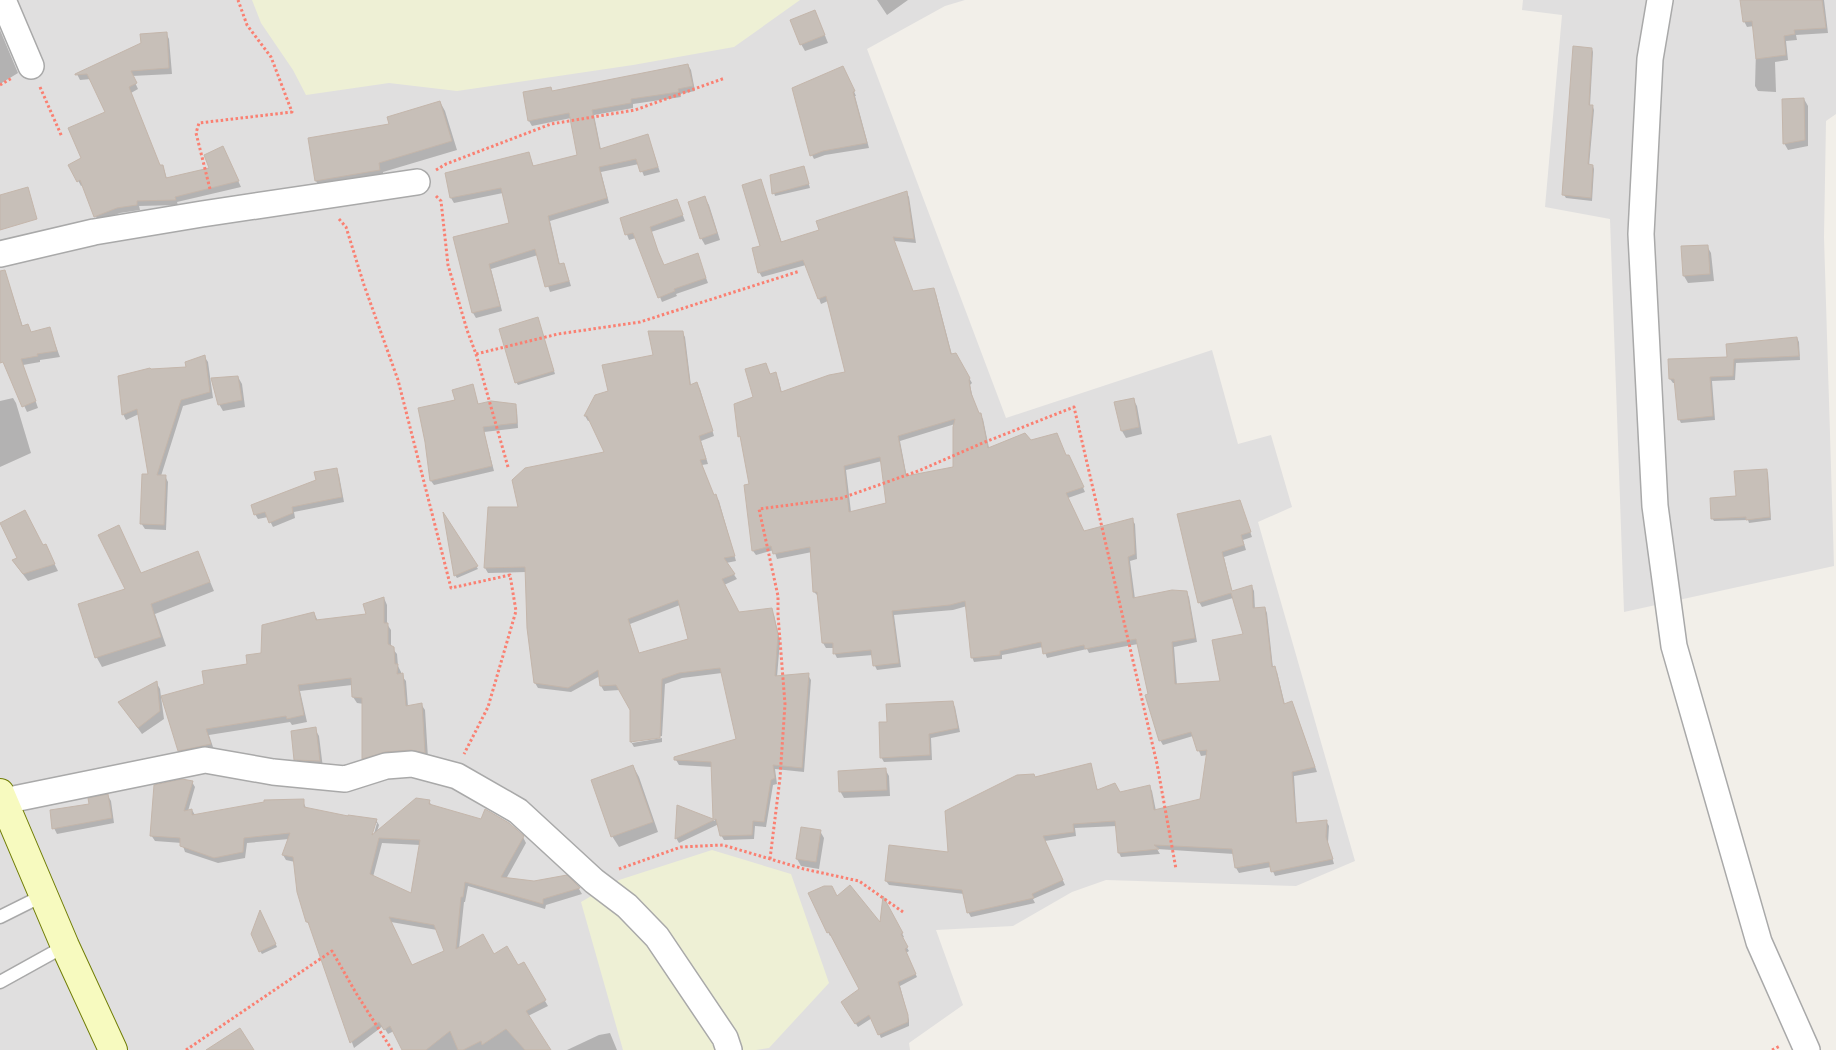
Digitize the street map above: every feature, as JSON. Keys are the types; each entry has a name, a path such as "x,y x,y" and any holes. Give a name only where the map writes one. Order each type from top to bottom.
{"main road":[{"path":"2,797 65,946 113,1050"}],"street":[{"path":"2,0 31,66"},
{"path":"1660,0 1650,60 1641,234 1655,506 1674,646 1759,942 1807,1050"},
{"path":"0,254 94,232 417,182"},
{"path":"2,797 205,760 274,772 346,779 386,766 412,764 458,776 518,811 594,881 627,906 657,937 725,1038 729,1050"}],"lane":[{"path":"0,917 44,895"},
{"path":"0,982 65,946"}],"path":[{"path":"215,212 196,133 199,123 292,112 271,57 247,25 238,0"},
{"path":"31,66 62,137"},
{"path":"508,467 448,265 441,201 417,182 446,164 551,124 635,110 725,78"},
{"path":"322,196 346,227 364,286 398,380 451,588 510,575 516,611 488,707 466,748 458,776"},
{"path":"476,354 558,334 640,322 800,271"},
{"path":"770,859 779,787 785,704 778,596 759,509 842,498 918,471 1074,407 1157,764 1176,869"},
{"path":"594,881 607,873 681,847 723,845 804,869 859,881 903,912"},
{"path":"186,1050 332,950 356,993 392,1050"}],"shaded area":[{"path":"0,0 965,0 945,6 867,49 1006,418 1212,350 1238,444 1271,435 1292,507 1258,522 1355,861 1296,886 1106,880 1072,892 1013,926 936,930 963,1005 909,1043 910,1050 0,1050"},
{"path":"1523,0 1836,0 1836,114 1826,121 1824,237 1834,566 1624,612 1610,219 1545,207 1562,15 1522,10"}],"green space":[{"path":"252,0 800,0 734,47 633,65 457,91 389,83 306,95 293,70 261,23"},
{"path":"712,850 791,874 829,983 769,1048 756,1050 623,1050 581,902 619,880"}],"building":[{"path":"1740,0 1822,0 1826,28 1794,30 1795,34 1784,36 1786,55 1756,59 1752,21 1743,22"},
{"path":"815,10 825,35 800,45 790,20"},
{"path":"167,32 169,68 131,71 137,83 129,87 160,165 163,165 166,178 209,168 204,155 223,146 239,181 175,197 176,200 137,201 137,205 117,208 94,217 80,180 77,182 68,165 81,158 68,128 105,112 87,74 75,74 141,43 140,34"},
{"path":"1573,46 1592,48 1589,105 1593,105 1588,164 1593,165 1591,198 1562,195"},
{"path":"688,64 693,86 678,89 679,92 631,99 631,103 592,110 600,149 648,134 658,167 640,172 636,159 599,167 607,198 548,216 559,264 564,263 569,281 545,287 535,249 489,264 500,306 472,313 453,237 509,223 501,188 450,198 445,173 529,152 533,166 577,155 569,113 528,121 523,92 551,87 552,91"},
{"path":"843,66 855,91 853,92 867,143 823,151 810,156 792,88"},
{"path":"1804,98 1805,140 1783,144 1782,99"},
{"path":"440,101 452,141 379,163 380,170 315,181 308,138 389,124 387,117"},
{"path":"804,166 809,184 772,194 770,175"},
{"path":"761,179 781,242 819,230 816,221 907,191 914,239 893,237 913,291 934,288 951,354 956,353 970,378 971,393 979,413 981,413 988,448 1025,433 1031,440 1057,433 1066,455 1069,455 1084,487 1066,493 1084,531 1133,518 1135,554 1128,557 1133,598 1172,590 1187,591 1195,638 1172,642 1175,684 1220,681 1212,640 1243,634 1231,593 1198,603 1177,514 1240,500 1251,532 1241,535 1244,545 1222,552 1232,591 1252,585 1253,608 1265,607 1272,667 1275,666 1284,704 1292,701 1315,767 1292,772 1296,823 1327,820 1326,837 1333,859 1271,872 1269,862 1235,868 1232,849 1154,845 1159,849 1118,853 1115,821 1073,824 1074,832 1043,836 1063,880 1032,894 1034,898 967,913 962,890 885,881 889,845 948,852 945,811 1017,775 1034,774 1035,777 1091,763 1097,790 1115,783 1120,792 1150,785 1154,810 1200,799 1207,750 1197,751 1191,732 1159,741 1145,695 1148,694 1136,639 1085,649 1084,645 1043,654 1041,642 1000,651 1000,655 971,658 965,601 950,605 892,611 899,663 873,666 871,650 833,654 833,643 822,643 817,592 813,592 810,547 773,554 771,546 752,551 744,485 749,484 740,436 738,437 734,404 753,397 745,369 766,363 770,374 776,372 781,392 829,375 845,372 826,296 818,299 803,260 758,273 752,248 760,246 742,185","holes":["955,419 953,427 953,467 906,476 898,436","880,457 886,503 849,512 844,466"]},
{"path":"28,187 37,219 0,230 0,195"},
{"path":"705,196 717,233 700,239 688,202"},
{"path":"677,199 683,215 650,227 658,251 664,265 698,253 706,278 674,289 675,291 658,298 633,233 625,235 620,218"},
{"path":"1708,245 1710,274 1683,276 1681,246"},
{"path":"5,270 22,326 28,324 31,332 50,327 57,351 21,359 36,401 22,407 3,362 0,363 0,271"},
{"path":"538,317 554,371 515,383 499,329"},
{"path":"648,331 683,331 690,385 697,382 713,431 699,436 706,459 700,460 714,495 716,494 735,556 724,558 735,574 722,579 739,612 772,608 778,635 775,676 809,673 802,768 773,765 775,778 771,780 764,822 753,821 752,835 720,836 716,819 675,839 677,805 713,819 711,762 674,760 674,757 736,739 720,668 679,673 662,679 660,738 630,742 630,710 616,685 600,686 598,670 568,688 534,683 527,628 525,567 484,568 488,507 518,507 512,480 525,468 604,452 587,416 584,416 595,395 608,391 602,365 653,355","holes":["678,600 688,639 639,653 628,619"]},
{"path":"1797,337 1799,356 1734,359 1733,376 1710,377 1713,416 1678,420 1674,379 1669,379 1668,359 1727,357 1726,344"},
{"path":"205,355 210,392 181,400 157,475 166,475 164,525 140,524 142,474 148,474 137,409 122,415 118,376 150,368 186,367 185,362"},
{"path":"238,376 242,400 218,405 211,378"},
{"path":"473,384 478,404 491,401 516,404 517,423 483,427 492,466 430,481 418,408 455,400 452,390"},
{"path":"1134,398 1139,427 1121,431 1114,402"},
{"path":"337,468 342,497 292,507 293,513 269,523 265,512 254,515 251,505 316,480 314,472"},
{"path":"1767,469 1770,517 1746,520 1746,517 1711,519 1710,498 1736,496 1734,471"},
{"path":"25,510 43,545 46,544 55,564 23,574 12,560 17,558 0,523"},
{"path":"443,512 478,566 454,576"},
{"path":"119,525 141,573 198,551 210,582 151,604 161,637 95,658 78,604 125,589 98,535"},
{"path":"384,597 384,623 388,623 388,644 394,647 395,664 398,664 397,674 403,673 406,706 422,703 425,753 411,750 385,752 362,759 362,698 352,697 351,678 298,685 304,715 287,719 286,716 206,729 211,744 178,751 161,696 204,684 202,671 247,664 246,655 261,653 262,625 314,612 316,620 366,614 363,604"},
{"path":"157,681 160,711 138,728 118,702"},
{"path":"953,701 958,728 929,734 930,755 880,758 879,722 887,722 886,704"},
{"path":"316,727 320,761 294,760 291,731"},
{"path":"633,765 653,822 611,837 591,780"},
{"path":"886,768 887,790 839,792 838,771"},
{"path":"182,779 193,781 184,811 192,809 192,815 264,802 264,800 304,799 304,807 348,816 377,819 372,835 416,798 430,800 429,804 481,819 485,809 509,823 524,836 501,877 534,881 567,875 580,888 543,899 543,904 465,882 463,897 461,897 456,949 483,934 494,954 507,946 518,965 524,962 546,1000 526,1011 551,1050 525,1050 506,1029 482,1045 481,1041 463,1050 458,1050 450,1031 426,1050 402,1050 390,1026 384,1030 379,1022 350,1043 308,922 306,922 297,892 293,857 282,855 290,833 244,838 243,852 214,858 180,846 180,838 150,836 154,785","holes":["379,838 420,840 411,893 370,874","389,917 434,925 444,951 412,965"]},
{"path":"108,794 112,818 52,829 50,810 89,804 88,798"},
{"path":"801,827 821,830 816,862 796,859"},
{"path":"850,885 880,922 883,896 903,933 901,934 908,947 905,949 916,974 898,982 908,1015 908,1022 878,1035 869,1015 855,1024 841,1002 859,989 829,932 827,933 808,893 824,886 832,886 837,896"},
{"path":"260,910 276,944 259,952 251,934"},
{"path":"240,1028 254,1050 206,1050"}]}
